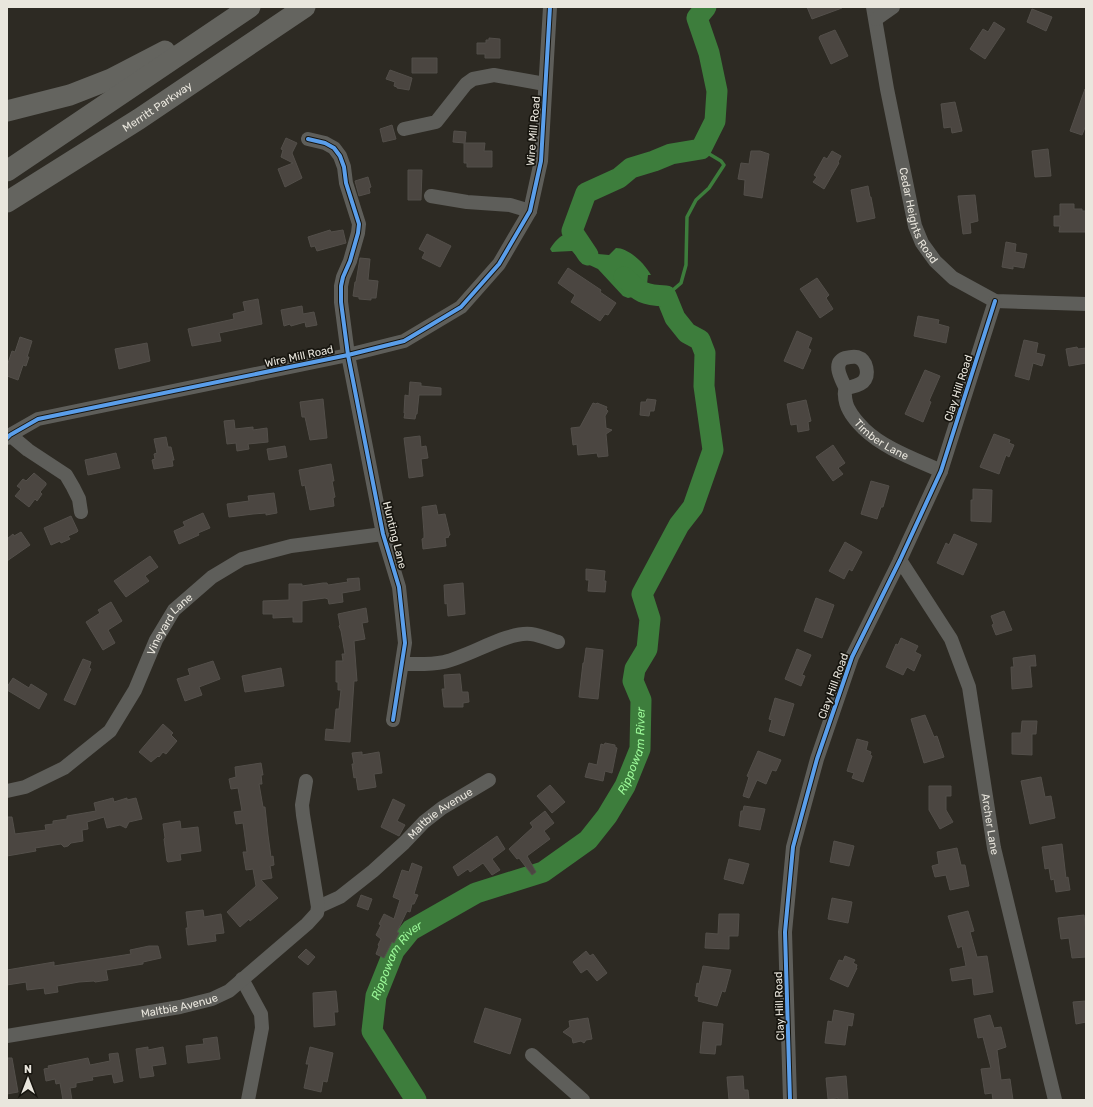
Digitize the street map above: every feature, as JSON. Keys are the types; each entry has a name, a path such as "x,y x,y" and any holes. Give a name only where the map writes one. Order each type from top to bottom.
{"highway":[{"name":"Merritt Parkway","path":"7,202 139,119 305,7"},
{"path":"7,111 70,95 111,79 245,10"},
{"path":"7,171 245,10"},
{"path":"7,217 139,119"}],"street":[{"name":"Wire Mill Road","path":"8,437 38,419 348,355 404,341 461,306 499,264 530,210 541,161 550,7"},
{"path":"874,13 893,7"},
{"name":"Cedar Heights Road","path":"874,13 887,89 915,226 922,243 931,255 953,278 995,301 1086,304"},
{"path":"404,129 436,122 466,84 473,79 494,75 545,84"},
{"name":"Hunting Lane","path":"308,139 325,143 334,148 340,156 344,167 346,183 359,224 350,261 343,277 341,286 341,302 348,355 383,534 399,587 405,643 393,720"},
{"path":"431,196 467,202 510,205 530,210"},
{"name":"Clay Hill Road","path":"790,1100 786,932 793,847 816,759 852,657 900,560 941,470 995,301"},
{"name":"Timber Lane","path":"846,388 844,396 848,410 864,429 888,446 941,470"},
{"path":"8,437 66,475 79,499 80,512"},
{"name":"Vineyard Lane","path":"7,791 25,787 64,768 110,731 135,690 156,640 174,610 212,576 242,559 291,546 383,534"},
{"name":"Archer Lane","path":"900,560 951,639 969,687 994,848 1056,1100"},
{"path":"402,664 445,662 472,653 505,638 520,634 531,634 558,642"},
{"name":"Maltbie Avenue","path":"7,1036 172,1008 205,1001 229,991 307,924 316,913 318,907 340,897 373,872 424,822 442,808 488,780"},
{"path":"306,781 303,810 318,907"},
{"path":"242,979 261,1014 262,1028 248,1100"},
{"path":"532,1055 583,1100"}],"shaded area":[{"path":"581,229 588,245 598,254 609,255 616,248 621,249 636,257 645,266 651,275 648,275 646,294 628,298 623,296 598,269 583,262 572,251 552,252 550,249 556,241 567,233"}],"building":[{"path":"807,7 842,7 842,8 812,19"},
{"path":"1032,9 1052,17 1046,31 1027,22"},
{"path":"994,22 1005,29 985,59 970,49 983,29 988,32"},
{"path":"835,30 848,56 831,64 819,38 820,36"},
{"path":"489,38 500,39 500,58 485,58 485,54 477,54 477,43 486,43 486,40 489,40"},
{"path":"412,58 437,58 437,73 412,73"},
{"path":"390,70 412,78 409,90 397,88 394,86 395,82 386,79"},
{"path":"1085,89 1086,125 1082,135 1070,131"},
{"path":"955,102 962,131 952,133 951,127 944,128 941,104"},
{"path":"392,125 396,139 383,142 380,129"},
{"path":"454,131 466,132 465,143 485,143 484,151 492,151 492,167 467,167 467,163 464,163 464,143 453,142"},
{"path":"286,138 297,143 292,153 302,178 285,187 278,169 293,163 281,157 283,150 281,149"},
{"path":"1048,149 1051,176 1035,177 1032,151"},
{"path":"751,151 760,151 769,154 762,198 744,195 745,180 738,179 741,163 749,164"},
{"path":"832,151 841,156 838,162 839,163 824,189 813,182 817,177 814,175 824,157 827,159"},
{"path":"408,170 422,170 421,200 408,200"},
{"path":"368,177 371,187 369,188 370,193 359,196 355,181"},
{"path":"868,186 875,218 857,222 851,190"},
{"path":"975,195 978,221 970,223 971,233 963,234 958,196"},
{"path":"1060,204 1074,204 1074,209 1082,209 1082,211 1086,211 1086,232 1059,232 1060,226 1054,226 1054,216 1060,216"},
{"path":"330,230 331,232 343,230 346,243 317,251 315,246 311,247 308,237"},
{"path":"427,234 451,246 440,267 422,258 425,252 419,249"},
{"path":"1006,242 1016,244 1015,252 1027,254 1024,268 1013,266 1013,269 1002,267"},
{"path":"360,258 370,259 368,280 378,281 376,298 371,298 371,300 359,299 359,297 353,296"},
{"path":"568,268 601,290 600,292 616,303 608,315 605,314 600,321 571,302 575,295 558,283"},
{"path":"817,278 829,295 826,298 833,309 820,318 800,289"},
{"path":"258,299 262,324 219,333 221,341 192,346 188,329 234,319 233,314 245,311 243,302"},
{"path":"302,306 303,314 314,312 317,325 306,327 305,322 291,326 290,324 284,326 281,310"},
{"path":"918,316 939,320 938,324 949,327 946,343 914,336"},
{"path":"797,331 812,338 808,348 811,350 803,369 784,361"},
{"path":"20,337 32,341 26,366 23,365 18,380 7,376 7,366 12,351 15,352"},
{"path":"1024,340 1038,343 1036,353 1045,355 1042,366 1033,363 1029,380 1015,376"},
{"path":"147,343 150,361 119,369 115,349"},
{"path":"1077,347 1078,349 1086,348 1086,363 1069,366 1066,349"},
{"path":"925,370 940,376 929,401 931,402 923,422 905,414"},
{"path":"410,382 421,383 421,386 441,388 441,395 419,395 415,419 404,418 405,395 409,396"},
{"path":"323,399 327,438 310,440 305,417 302,417 300,402"},
{"path":"647,399 656,400 654,411 650,411 649,416 640,415 641,402 646,402"},
{"path":"806,400 811,421 808,422 809,430 798,432 797,424 791,425 787,404"},
{"path":"593,403 607,407 606,409 608,411 605,416 606,428 612,430 606,434 608,456 598,457 597,453 578,455 577,444 573,445 571,428 580,427"},
{"path":"234,420 235,429 253,427 253,430 267,428 268,442 248,444 249,449 237,451 236,443 227,444 224,421"},
{"path":"994,434 1010,440 1009,443 1014,445 1009,457 1006,455 999,474 980,467"},
{"path":"420,436 421,447 426,446 428,458 421,459 423,476 409,478 404,438"},
{"path":"166,437 168,447 171,447 174,460 172,460 173,466 154,469 152,460 155,459 154,454 157,453 154,439"},
{"path":"833,445 845,463 838,468 843,474 833,481 816,457"},
{"path":"285,446 287,457 269,460 267,449"},
{"path":"116,453 120,468 88,475 85,460"},
{"path":"331,464 334,481 332,481 335,497 333,498 334,506 310,510 305,485 302,486 299,470"},
{"path":"34,473 46,483 46,485 40,492 42,494 37,501 35,499 29,507 15,496 21,489 17,486 23,479 26,481"},
{"path":"871,481 889,486 883,507 881,507 877,519 861,514"},
{"path":"973,489 992,490 991,522 971,521 971,500 973,500"},
{"path":"274,493 277,513 229,517 227,504 249,501 248,496"},
{"path":"436,505 438,515 445,514 450,535 448,536 449,537 445,538 446,546 423,549 422,539 424,538 424,533 422,507"},
{"path":"203,513 210,528 179,544 174,531 185,526 183,522"},
{"path":"71,516 78,531 68,536 70,539 51,545 44,528"},
{"path":"21,532 30,545 7,561 7,539 13,534 14,536"},
{"path":"954,534 977,544 963,575 937,563 946,543 949,545"},
{"path":"845,542 862,552 852,571 849,569 844,579 829,571"},
{"path":"150,556 158,567 145,576 149,581 126,597 114,581"},
{"path":"586,569 605,571 605,592 588,591 589,580 586,580"},
{"path":"359,578 360,590 342,593 343,602 329,604 328,599 325,598 302,601 302,622 293,622 293,617 273,618 273,614 263,614 263,601 289,600 289,584 302,584 302,586 327,583 328,585 348,582 347,579"},
{"path":"463,583 465,614 448,616 447,603 445,604 444,585"},
{"path":"816,598 834,605 822,638 804,631"},
{"path":"111,602 122,621 108,630 115,643 103,650 86,622 100,613 98,610"},
{"path":"366,608 368,622 362,623 365,639 354,641 357,681 354,681 350,742 325,740 326,729 334,730 336,709 339,709 341,690 338,690 338,682 336,682 336,661 343,661 342,654 345,654 338,614"},
{"path":"1004,611 1012,630 996,635 992,625 994,624 991,616"},
{"path":"901,638 918,646 915,652 921,655 914,671 907,667 903,675 886,667 896,644 898,645"},
{"path":"586,648 603,650 598,699 579,697"},
{"path":"797,649 811,655 802,675 805,676 801,686 785,679"},
{"path":"1035,655 1036,666 1030,666 1032,687 1012,689 1011,667 1014,667 1013,658"},
{"path":"83,659 91,662 89,668 91,669 75,705 64,700"},
{"path":"213,661 220,679 199,687 202,695 185,701 177,679 190,675 188,669"},
{"path":"281,668 284,686 245,692 242,676"},
{"path":"460,674 462,692 468,692 469,702 463,703 463,707 444,707 442,689 445,689 444,675"},
{"path":"13,678 29,688 31,684 47,694 39,709 7,690 7,687"},
{"path":"775,698 794,704 784,736 769,731 772,720 769,719"},
{"path":"925,715 934,737 937,736 944,757 924,763 911,719"},
{"path":"1022,721 1037,721 1036,734 1032,734 1032,755 1012,754 1012,733 1021,733"},
{"path":"163,724 173,733 171,735 177,741 166,754 163,752 159,757 158,756 151,762 139,752"},
{"path":"857,739 868,742 866,750 871,752 870,755 872,756 863,782 852,778 854,773 847,771"},
{"path":"605,743 615,745 617,748 612,773 605,771 603,781 585,777 589,763 597,765 601,744 604,745"},
{"path":"758,751 781,760 776,771 772,770 766,784 757,780 749,798 743,796 749,777 747,776"},
{"path":"362,752 362,755 379,752 382,773 374,774 376,787 358,790 356,777 354,778 352,753"},
{"path":"261,763 263,775 261,775 262,784 259,784 263,807 265,807 271,857 273,856 274,865 270,866 272,878 261,880 278,898 250,921 249,919 240,927 227,912 256,886 253,869 246,870 243,852 247,852 243,823 236,824 234,812 242,811 238,788 231,789 229,779 236,777 235,767"},
{"path":"1041,777 1045,797 1051,796 1055,818 1030,824 1021,781"},
{"path":"550,785 565,802 552,813 537,796"},
{"path":"929,786 951,786 951,796 946,796 946,810 953,822 940,829 929,810"},
{"path":"113,798 114,802 127,798 127,800 136,798 142,819 129,822 126,828 120,825 107,828 104,817 87,822 88,829 82,830 83,841 71,843 64,847 61,844 35,848 36,851 7,856 7,817 12,817 15,834 46,830 45,825 53,824 53,821 67,819 67,816 96,811 94,803"},
{"path":"393,799 405,805 397,821 405,825 399,836 381,827"},
{"path":"744,806 765,809 760,830 739,826 741,811 743,811"},
{"path":"545,811 554,823 544,831 550,839 527,856 536,872 532,875 519,858 517,859 509,849 533,827 530,823"},
{"path":"180,821 181,829 198,827 201,851 180,854 181,860 168,862 163,824"},
{"path":"497,836 505,849 492,859 500,870 492,875 483,863 470,872 468,869 458,876 453,867"},
{"path":"834,841 854,846 849,866 830,862"},
{"path":"1062,844 1066,878 1068,877 1070,890 1056,892 1054,879 1051,880 1049,868 1045,869 1042,847"},
{"path":"957,848 961,865 965,865 969,886 950,890 946,875 935,877 932,866 939,864 937,852"},
{"path":"729,859 749,864 743,884 724,879"},
{"path":"412,863 422,867 414,894 418,895 414,904 412,904 410,912 407,911 397,932 399,933 394,943 392,942 384,958 376,954 381,939 376,935 381,925 379,924 384,914 394,919 400,900 393,897 402,870 409,872"},
{"path":"361,895 372,899 368,910 357,906"},
{"path":"832,898 852,902 848,923 828,919"},
{"path":"203,910 204,917 221,914 224,933 215,934 216,941 188,945 186,912"},
{"path":"968,911 974,931 970,932 977,957 987,956 993,992 974,995 972,978 952,981 950,969 966,966 962,946 958,948 948,916"},
{"path":"719,914 739,914 738,936 729,936 729,949 705,948 706,933 718,934"},
{"path":"1084,915 1086,957 1072,958 1069,938 1061,939 1058,918"},
{"path":"149,946 158,946 161,958 143,962 143,964 106,970 108,980 79,982 57,986 58,992 45,994 44,988 27,990 26,982 7,985 7,970 54,962 54,966 131,954 130,950"},
{"path":"306,949 315,957 308,965 298,957"},
{"path":"586,951 590,956 593,954 607,973 597,981 587,969 581,973 573,962"},
{"path":"845,956 855,960 853,963 857,965 848,987 830,979 839,960 843,961"},
{"path":"703,966 731,970 725,992 722,991 717,1006 698,1001 699,997 695,996 697,983 699,984"},
{"path":"336,991 338,1012 334,1012 335,1025 314,1027 313,993"},
{"path":"1086,1001 1086,1022 1076,1024 1073,1002"},
{"path":"485,1008 521,1019 510,1054 474,1042"},
{"path":"834,1010 854,1014 852,1026 848,1025 845,1045 825,1043 828,1021 832,1022"},
{"path":"990,1015 994,1028 1001,1027 1006,1047 997,1050 1001,1080 1010,1079 1013,1100 993,1100 992,1093 985,1094 981,1069 991,1068 983,1037 978,1038 974,1019"},
{"path":"588,1018 592,1039 586,1040 584,1043 581,1041 573,1043 572,1038 563,1032 570,1027 569,1021"},
{"path":"703,1022 723,1024 721,1045 716,1045 715,1054 700,1053"},
{"path":"217,1037 220,1059 188,1063 186,1046 204,1044 203,1039"},
{"path":"148,1047 148,1050 163,1047 166,1064 152,1066 154,1076 140,1078 136,1049"},
{"path":"310,1047 333,1053 327,1082 323,1081 321,1092 304,1088 309,1064 306,1064"},
{"path":"118,1053 123,1081 114,1083 112,1074 92,1077 93,1080 76,1083 76,1087 70,1088 72,1100 63,1100 60,1083 56,1084 55,1079 46,1081 44,1069 49,1068 48,1066 88,1058 90,1065 110,1061 109,1054"},
{"path":"7,1058 12,1058 18,1092 7,1094"},
{"path":"743,1076 744,1090 748,1090 749,1100 729,1100 727,1077"},
{"path":"846,1076 848,1100 838,1100 838,1098 828,1099 826,1078"}],"waterway":[{"name":"Rippowam River","path":"588,255 572,231 586,193 619,178 631,168 671,154 701,149 715,121 717,91 709,53 697,18 706,7"},
{"name":"Rippowam River","path":"666,296 681,283 686,265 687,217 696,200 709,188 724,165 721,161 701,149"},
{"name":"Rippowam River","path":"416,1100 372,1031 376,996 394,951 411,930 476,893 543,872 588,840 607,816 625,786 640,749 641,700 633,681 635,669 647,649 650,619 642,594 679,525 693,507 713,450 704,386 705,353 700,340 687,333 675,318 666,296 647,294 634,287 624,277"}],"cycle path":[{"path":"7,438 38,419 348,355 404,341 461,307 499,264 530,211 541,161 550,7"},
{"path":"308,139 325,143 334,148 340,156 344,167 346,183 359,224 350,261 343,277 341,286 341,302 348,355 383,534 399,587 405,643 393,720"},
{"path":"790,1100 785,932 793,847 817,759 852,657 900,560 941,471 995,301"}]}
